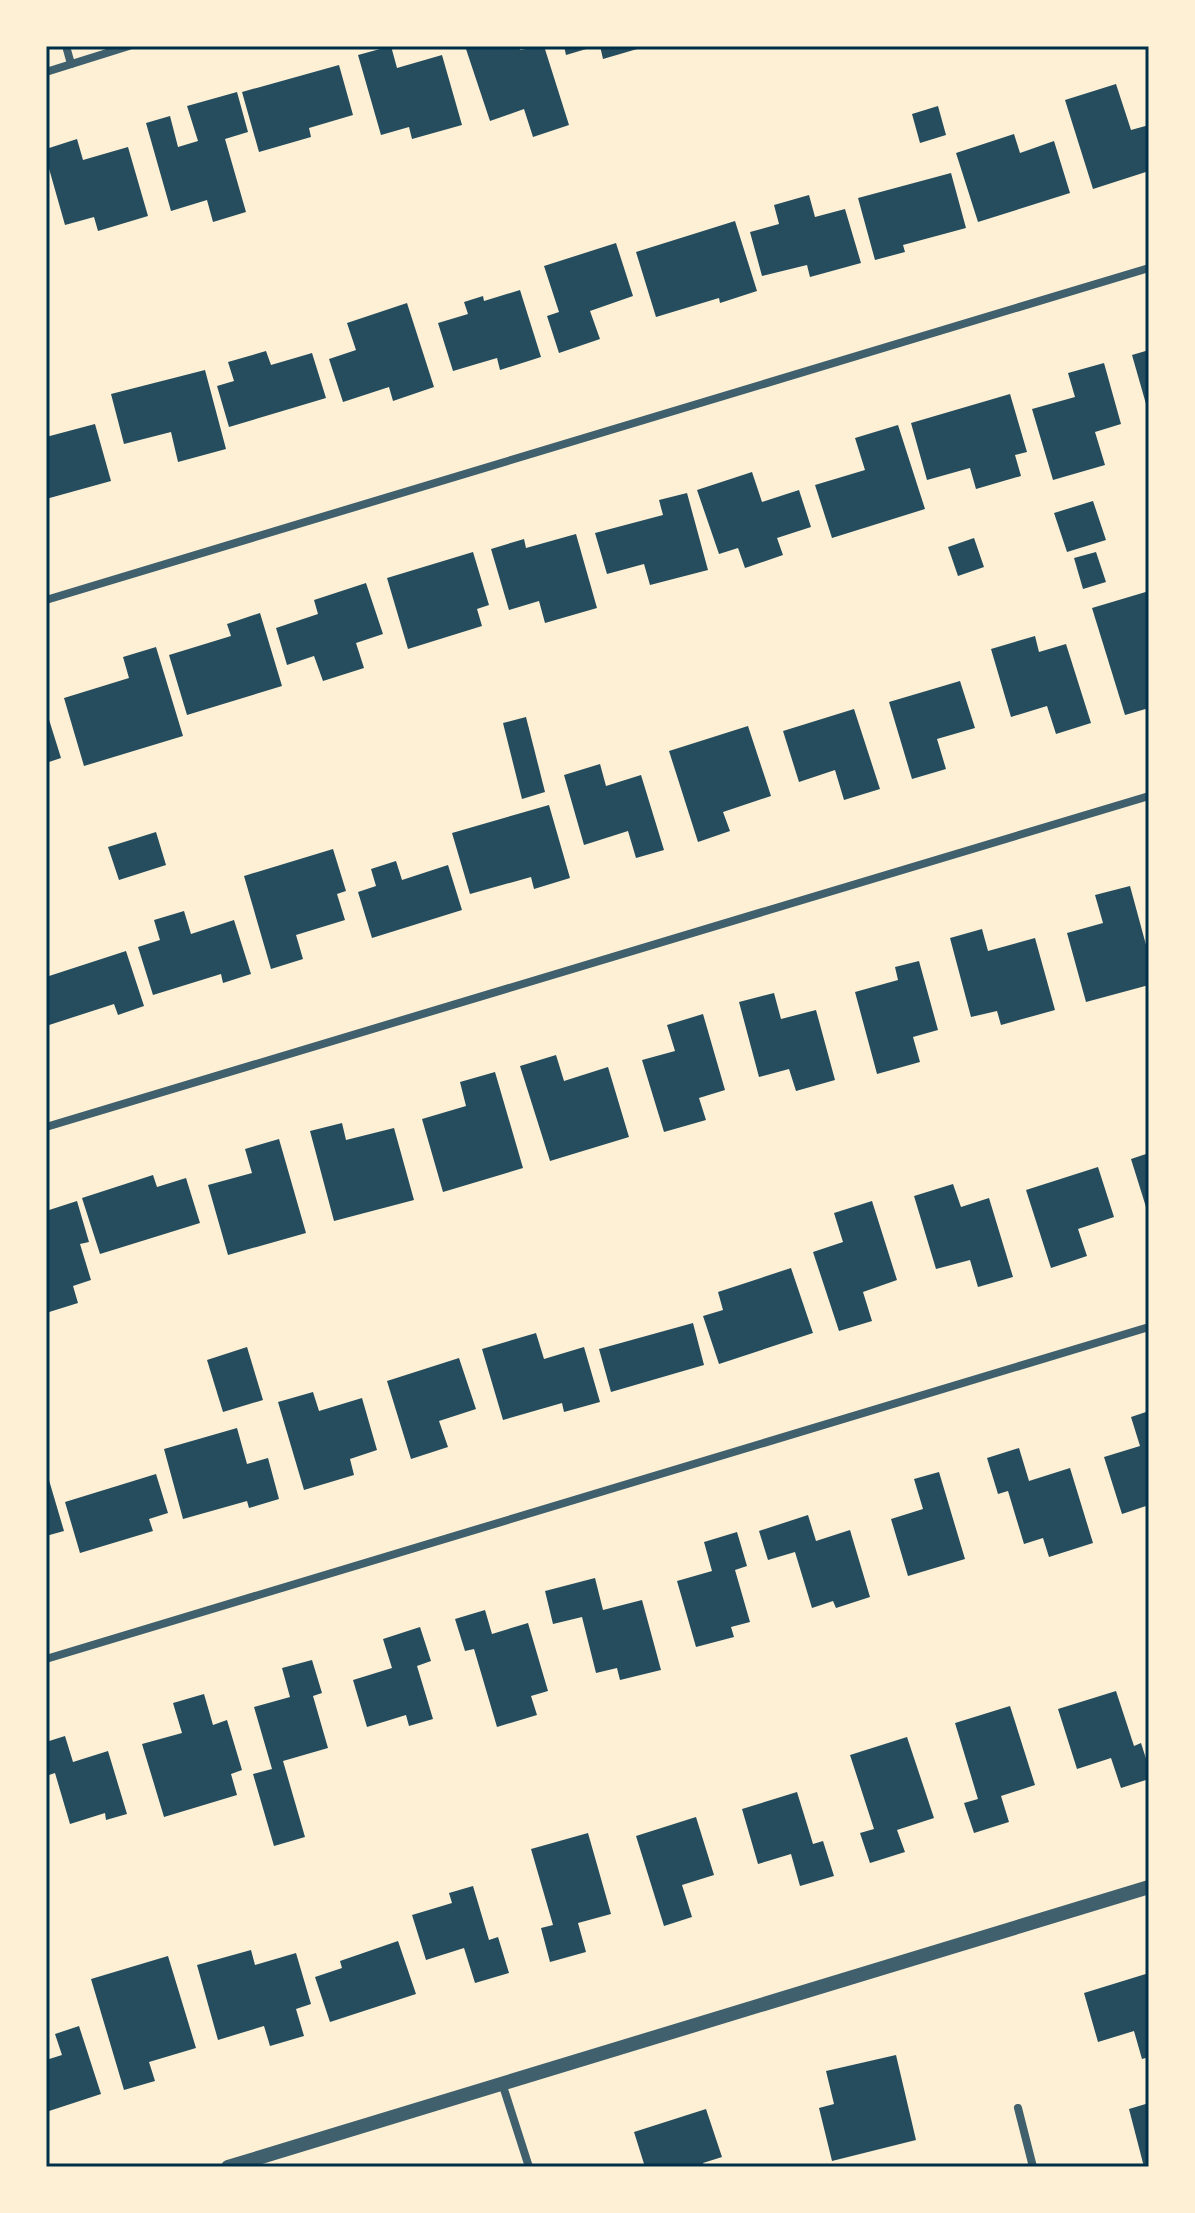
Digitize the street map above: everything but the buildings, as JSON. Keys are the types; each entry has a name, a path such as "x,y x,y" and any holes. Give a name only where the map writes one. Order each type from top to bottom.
{"street":[{"path":"66,46 71,64"},
{"path":"46,72 129,46"},
{"path":"46,600 1149,268"},
{"path":"46,1127 1149,796"},
{"path":"46,1659 1149,1327"},
{"path":"228,2167 1149,1887"},
{"path":"502,2082 529,2167"},
{"path":"1018,2108 1033,2167"}]}
